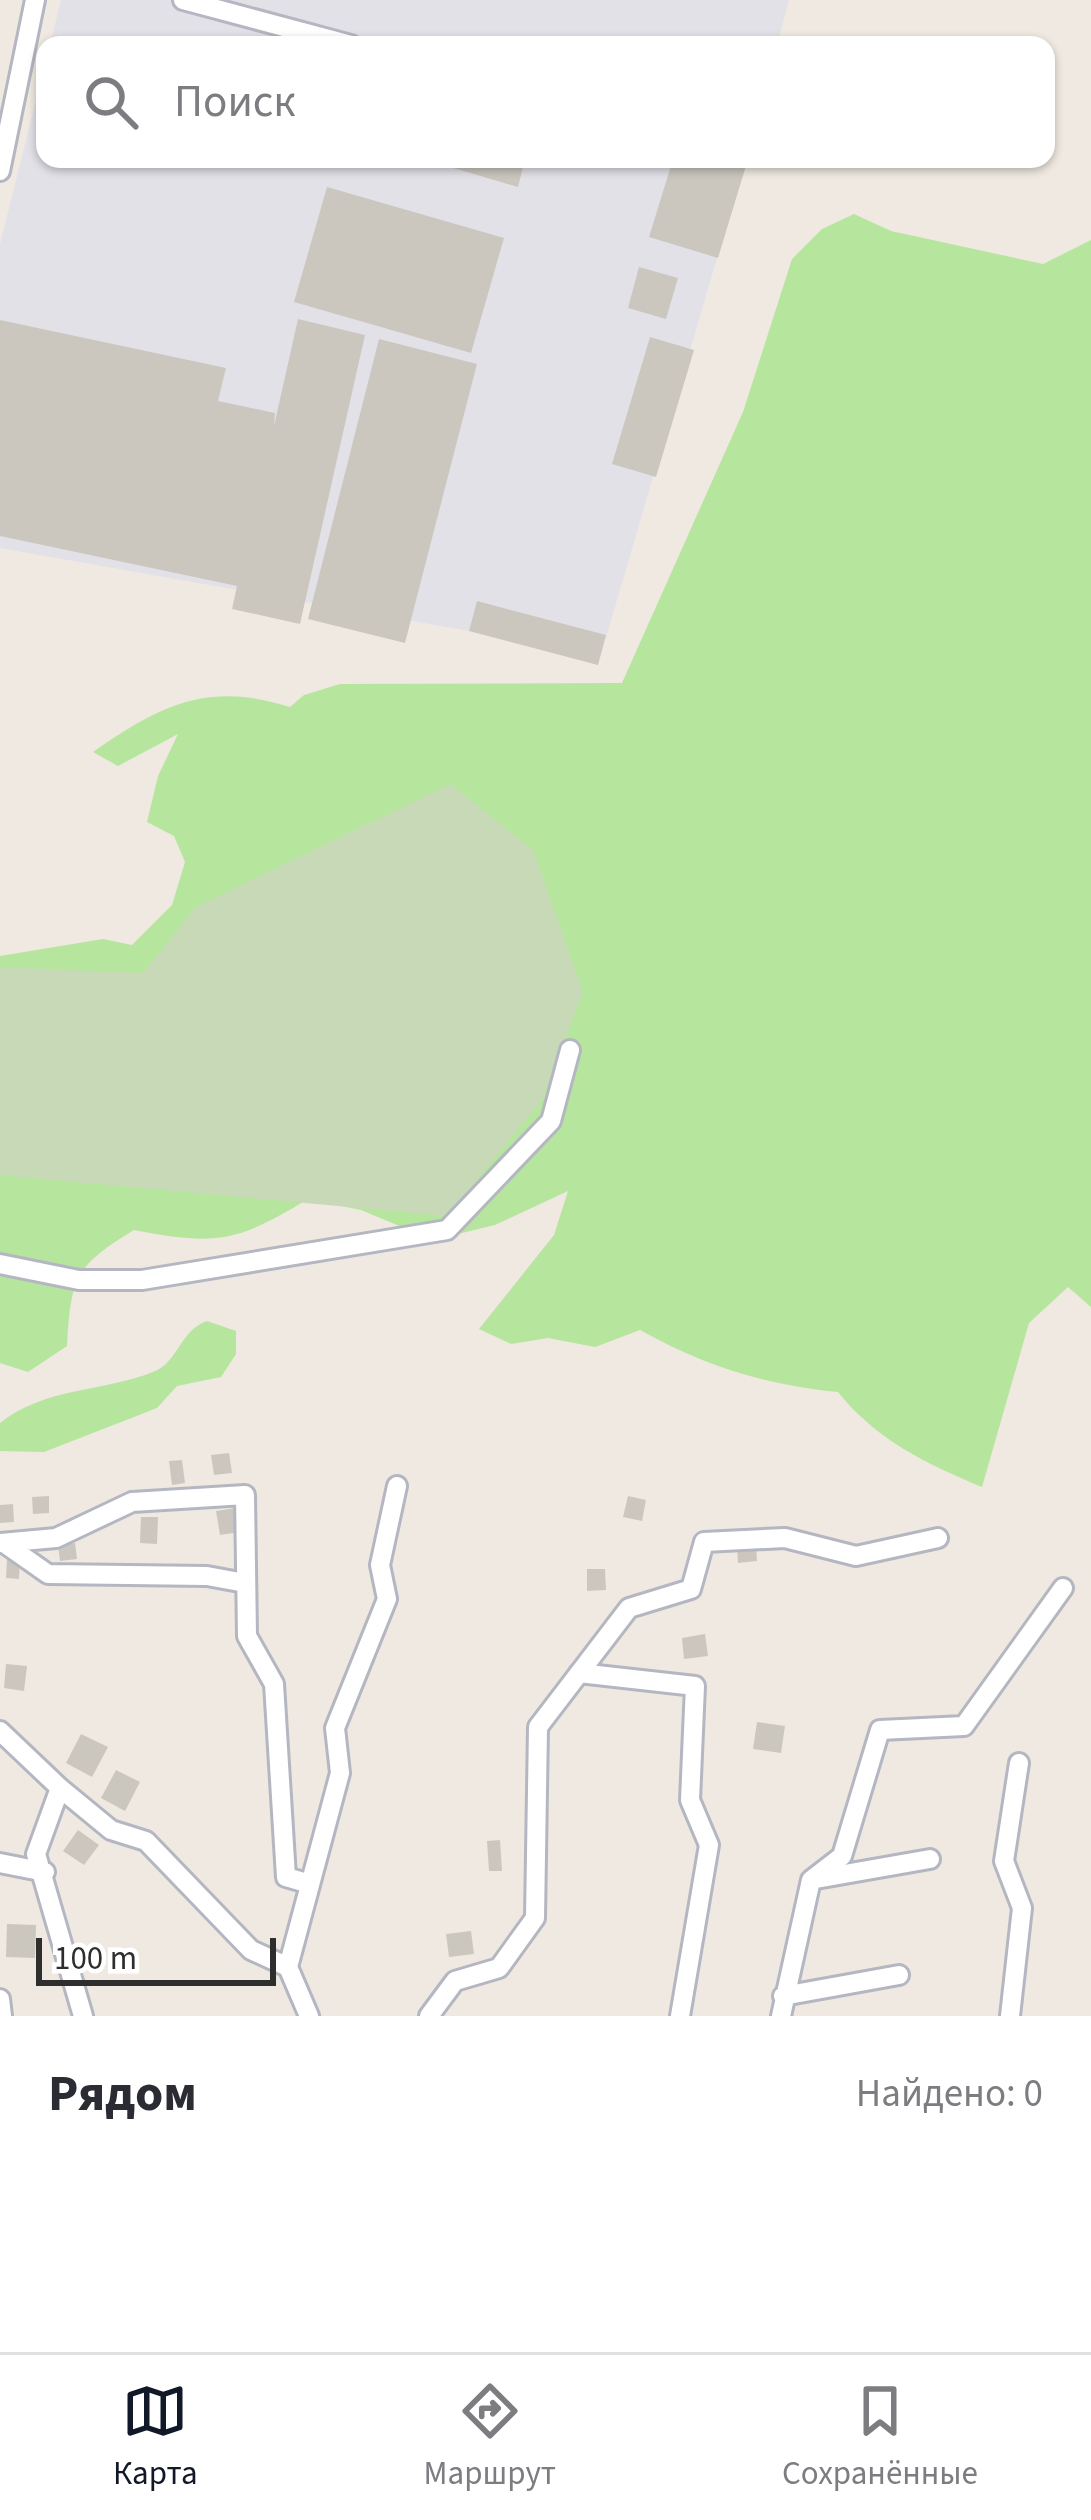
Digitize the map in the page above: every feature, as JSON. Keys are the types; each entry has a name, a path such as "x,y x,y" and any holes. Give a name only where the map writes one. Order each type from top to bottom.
{"street":[{"path":"0,171 35,0"},
{"path":"183,0 317,36"},
{"path":"0,1264 79,1280 142,1280 447,1230 551,1121 570,1050"},
{"path":"309,2016 288,1967 340,1773 334,1728 387,1599 380,1565 397,1486"},
{"path":"2,1543 56,1538 132,1502 245,1496 247,1636 274,1684 286,1877 310,1884"},
{"path":"429,2016 455,1981 499,1968 535,1918 538,1727 629,1608 692,1589 704,1542 785,1538 856,1556 938,1538"},
{"path":"2,1543 48,1574 207,1576 245,1583"},
{"path":"899,1975 782,2006 811,1880 842,1856 880,1730 964,1726 1064,1588"},
{"path":"579,1673 695,1687 690,1800 709,1845 680,2016"},
{"path":"0,1731 111,1830 146,1841 251,1950 288,1967"},
{"path":"1010,2016 1022,1908 1004,1861 1019,1763"},
{"path":"59,1788 36,1854 46,1872 83,2016"},
{"path":"811,1880 930,1859"},
{"path":"0,1863 46,1872"},
{"path":"0,1999 2,2016"}],"shaded area":[{"path":"61,0 789,0 779,36 52,36"},
{"path":"36,100 36,168 743,168 598,665 469,631 0,548 0,244"}],"green space":[{"path":"854,214 891,231 1043,264 1091,240 1091,1307 1068,1287 1029,1323 982,1487 904,1449 869,1424 838,1392 736,1372 640,1330 595,1347 548,1338 511,1344 479,1329 554,1235 568,1191 495,1225 433,1240 361,1210 308,1199 263,1224 226,1237 186,1238 134,1230 99,1254 80,1276 71,1304 67,1346 28,1372 0,1363 0,956 103,939 132,945 172,905 185,862 174,836 147,822 158,776 178,734 118,766 93,752 163,710 209,697 234,696 290,707 304,695 340,684 622,683 743,412 792,259 822,229"},
{"path":"450,784 533,850 583,992 542,1100 447,1216 0,1175 0,967 143,973 196,907"},
{"path":"207,1321 236,1331 236,1354 221,1377 177,1386 157,1408 44,1452 0,1451 0,1423 17,1411 55,1396 153,1372"}],"building":[{"path":"454,168 523,168 518,187"},
{"path":"670,168 745,168 718,258 649,237"},
{"path":"327,187 504,238 471,353 294,302"},
{"path":"639,267 678,278 666,319 628,308"},
{"path":"298,319 365,335 300,624 232,609 237,586 0,536 0,320 226,368 218,401 275,413 274,426"},
{"path":"650,337 694,350 656,477 612,464"},
{"path":"379,339 477,364 405,643 308,619"},
{"path":"477,601 606,635 598,665 469,631"},
{"path":"229,1453 232,1473 214,1475 211,1455"},
{"path":"182,1460 185,1483 172,1485 169,1461"},
{"path":"49,1496 49,1513 33,1514 32,1497"},
{"path":"628,1496 646,1500 642,1521 623,1517"},
{"path":"13,1504 14,1522 0,1523 0,1505"},
{"path":"236,1508 240,1532 220,1535 216,1511"},
{"path":"141,1517 158,1517 157,1544 140,1543"},
{"path":"75,1543 77,1559 60,1561 58,1545"},
{"path":"756,1544 757,1561 738,1563 737,1545"},
{"path":"7,1558 20,1559 19,1579 6,1578"},
{"path":"587,1569 605,1569 606,1590 587,1591"},
{"path":"705,1634 708,1656 684,1659 682,1638"},
{"path":"6,1664 27,1666 24,1691 4,1688"},
{"path":"757,1722 785,1726 781,1753 753,1749"},
{"path":"81,1734 108,1747 92,1777 66,1763"},
{"path":"116,1770 140,1782 125,1811 101,1798"},
{"path":"78,1830 99,1845 84,1865 63,1851"},
{"path":"500,1840 502,1871 489,1871 487,1841"},
{"path":"7,1924 36,1925 35,1958 6,1957"},
{"path":"471,1931 474,1954 449,1957 446,1934"}]}
